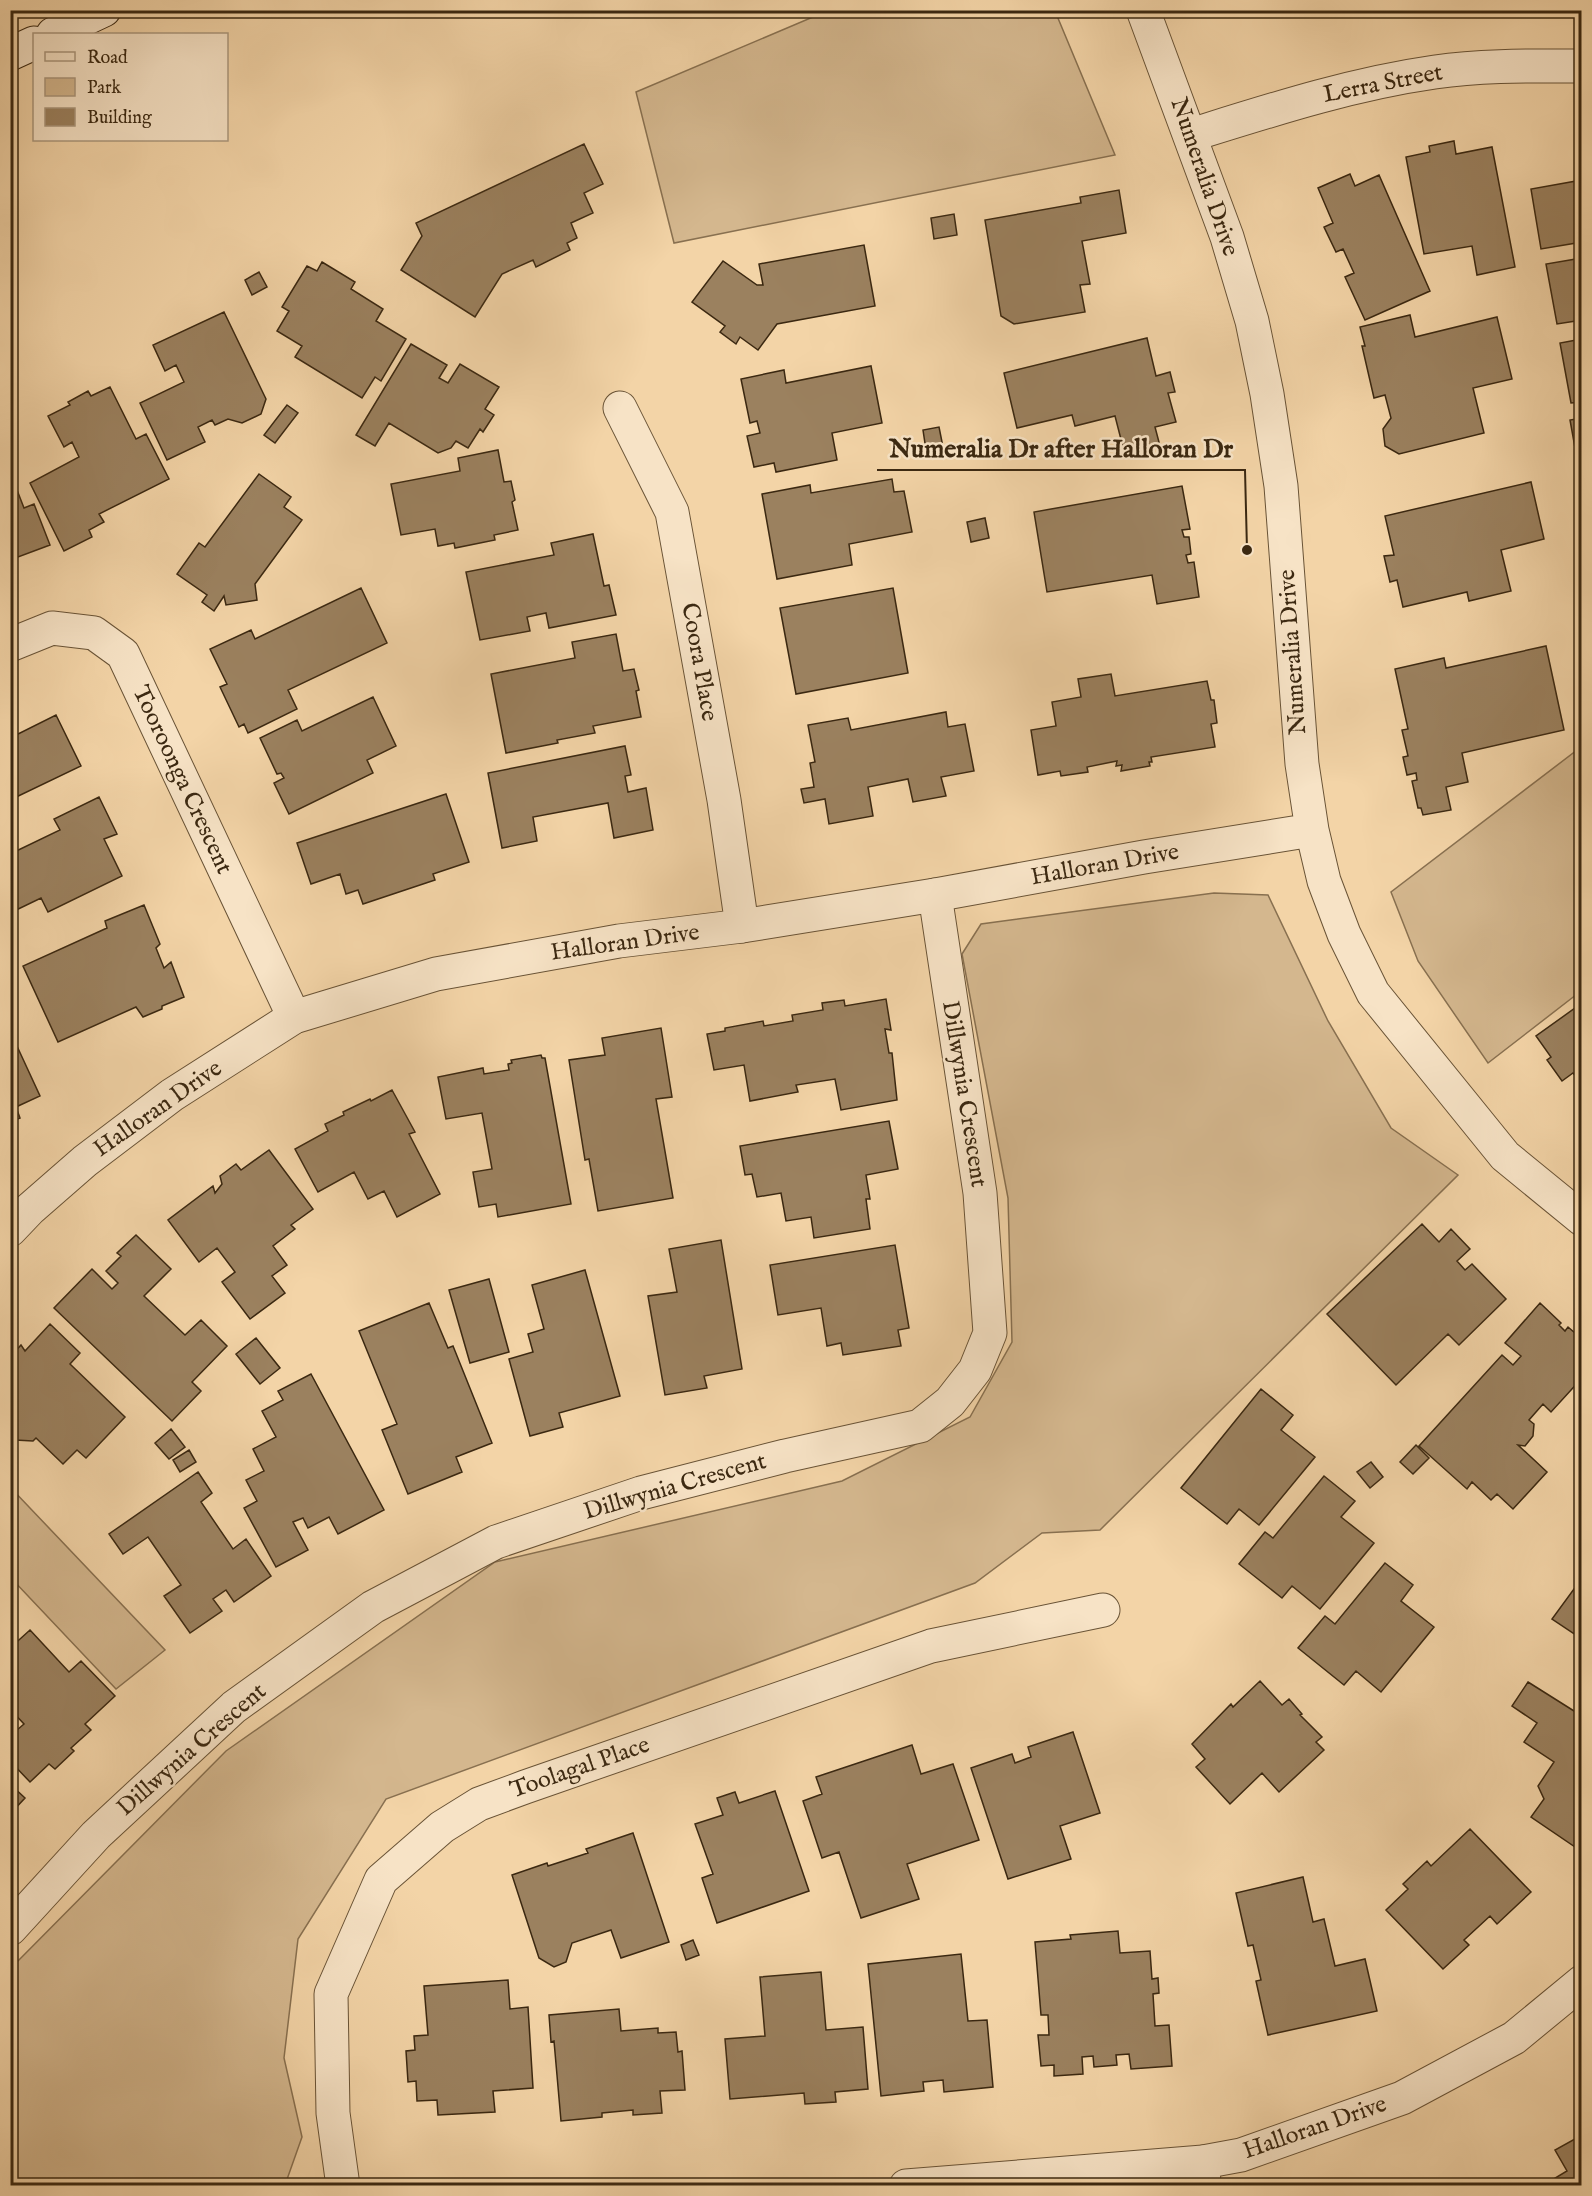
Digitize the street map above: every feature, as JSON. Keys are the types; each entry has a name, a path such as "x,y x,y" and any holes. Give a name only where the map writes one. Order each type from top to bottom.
{"street":[{"path":"54,33 104,10"},
{"name":"Numeralia Drive","path":"1143,10 1227,237 1252,321 1267,394 1281,486 1297,706 1311,830 1324,881 1344,934 1373,993 1505,1156 1581,1219"},
{"path":"10,54 33,43"},
{"name":"Lerra Street","path":"1191,135 1282,106 1396,78 1471,69 1581,66"},
{"name":"Coora Place","path":"620,408 672,512 724,800 742,926"},
{"name":"Tooroonga Crescent","path":"10,645 52,628 94,633 123,654 294,1017"},
{"name":"Halloran Drive","path":"10,1230 30,1209 85,1161 163,1102 294,1017 436,974 619,940 742,926 1311,830"},
{"name":"Dillwynia Crescent","path":"10,1929 96,1835 234,1707 373,1607 496,1542 640,1493 785,1456 920,1426 950,1402 975,1371 990,1333 980,1193 935,895"},
{"name":"Toolagal Place","path":"343,2186 333,2113 331,1994 381,1880 442,1827 479,1804 931,1646 1103,1610"},
{"name":"Halloran Drive","path":"906,2186 1204,2174 1241,2155 1402,2098 1514,2038 1581,1982"}],"green space":[{"path":"827,11 1055,11 1115,155 674,243 636,92"},
{"path":"1581,747 1581,991 1488,1063 1418,961 1391,892"},
{"path":"1214,893 1268,895 1328,1021 1391,1128 1458,1175 1100,1530 1042,1533 975,1583 386,1799 298,1939 284,2058 302,2137 285,2185 11,2186 11,1968 226,1751 495,1562 842,1481 970,1417 1012,1342 1008,1198 962,954 981,924"},
{"path":"10,1487 165,1650 116,1689 11,1578"}],"building":[{"path":"1454,141 1456,154 1492,147 1515,267 1477,275 1472,246 1424,254 1406,157 1430,152 1429,146"},
{"path":"584,144 603,184 584,193 593,213 571,223 577,238 567,243 570,250 536,267 533,260 502,274 475,317 401,270 422,236 416,223"},
{"path":"1350,174 1355,186 1379,175 1430,291 1365,320 1345,277 1354,273 1343,249 1336,252 1324,227 1333,223 1318,188"},
{"path":"1582,180 1582,242 1541,249 1531,189"},
{"path":"1119,190 1126,233 1082,241 1090,284 1080,285 1085,312 1014,324 1001,316 985,220 1081,203 1080,197"},
{"path":"954,214 957,235 934,239 931,218"},
{"path":"864,245 875,306 777,324 758,350 740,337 736,344 720,332 725,326 692,302 723,261 757,285 763,285 759,264"},
{"path":"1582,258 1582,320 1557,324 1546,264"},
{"path":"322,262 355,282 351,289 383,309 376,321 406,339 381,381 375,377 362,398 295,357 302,346 277,331 289,311 282,307 307,266 317,271"},
{"path":"259,272 267,287 252,295 245,280"},
{"path":"224,312 266,399 261,414 242,423 228,419 215,425 212,420 198,427 205,442 167,460 140,403 184,382 176,365 165,371 153,345"},
{"path":"1410,315 1415,337 1497,317 1512,379 1473,388 1484,433 1399,454 1385,446 1383,429 1391,418 1385,395 1374,398 1360,327"},
{"path":"1147,338 1156,376 1170,372 1175,392 1168,393 1176,422 1155,427 1160,446 1125,455 1115,416 1075,426 1072,415 1017,428 1004,373"},
{"path":"1582,339 1582,402 1571,403 1560,343"},
{"path":"411,344 447,365 439,378 448,383 460,364 499,387 485,409 494,415 483,432 480,429 468,448 456,441 451,448 438,453 389,423 375,446 356,435"},
{"path":"871,366 882,423 832,433 837,460 776,472 774,463 754,467 747,436 760,433 757,421 750,423 741,379 784,370 786,383"},
{"path":"110,387 136,439 146,434 169,479 99,514 104,522 89,530 92,537 64,551 30,483 79,457 72,442 64,447 48,416 70,405 68,402 88,391 91,396"},
{"path":"287,405 298,413 275,443 264,435"},
{"path":"1582,418 1582,481 1581,481 1570,420"},
{"path":"939,427 943,447 926,450 923,430"},
{"path":"498,450 504,482 511,481 515,500 512,502 518,530 494,535 495,540 455,548 454,543 438,546 435,529 401,535 391,484 460,471 458,458"},
{"path":"10,472 24,508 34,504 50,545 10,560"},
{"path":"259,474 291,497 284,507 302,520 255,584 257,600 226,605 224,596 214,611 202,602 207,595 177,574 199,543 205,547"},
{"path":"892,479 894,492 904,491 912,532 849,544 852,565 777,579 762,494 810,485 811,493"},
{"path":"1531,482 1544,539 1501,550 1511,591 1469,601 1467,592 1403,607 1397,580 1390,582 1384,556 1394,555 1385,516"},
{"path":"1182,486 1190,529 1182,530 1184,537 1189,537 1191,554 1186,555 1188,563 1194,562 1199,597 1157,604 1152,575 1047,592 1034,512"},
{"path":"985,518 989,538 971,542 967,522"},
{"path":"593,534 604,586 609,585 616,615 549,628 546,613 527,617 530,631 480,640 466,572 554,555 551,543"},
{"path":"361,588 387,643 288,690 297,709 248,733 244,724 239,727 220,687 227,684 210,649 251,630 255,639"},
{"path":"893,588 908,673 796,694 780,608"},
{"path":"616,634 623,671 634,669 639,690 636,691 641,717 593,726 595,733 557,740 558,743 506,753 491,674 575,658 572,642"},
{"path":"1546,646 1564,730 1462,753 1468,782 1446,787 1451,810 1423,815 1421,808 1418,808 1412,781 1417,780 1416,773 1407,775 1403,757 1408,756 1402,730 1408,729 1395,669 1444,658 1446,668"},
{"path":"1111,674 1115,696 1207,681 1211,700 1214,700 1217,723 1211,724 1215,747 1151,757 1150,766 1121,771 1122,765 1116,766 1117,761 1087,767 1088,772 1061,776 1060,771 1038,775 1031,730 1056,726 1052,702 1081,697 1078,679"},
{"path":"373,697 396,746 367,760 373,773 289,814 274,783 284,778 281,773 277,774 260,738 297,720 302,731"},
{"path":"946,712 948,727 965,724 974,771 941,777 946,796 913,802 908,779 868,787 873,816 829,824 825,799 804,803 801,789 814,787 810,763 815,762 808,725 848,718 851,730"},
{"path":"56,715 81,766 10,800 10,738"},
{"path":"625,746 631,775 625,776 628,792 646,788 653,830 614,838 608,803 533,817 537,841 502,848 488,773"},
{"path":"446,794 469,862 433,874 435,880 363,904 358,890 346,894 340,874 311,884 297,843"},
{"path":"99,797 117,834 104,839 122,876 48,912 41,898 10,913 10,854 60,830 54,819"},
{"path":"144,905 160,944 156,948 164,968 171,962 184,997 143,1017 136,1007 58,1042 23,966 107,928 105,921"},
{"path":"886,999 891,1030 885,1029 889,1053 892,1053 897,1100 841,1110 835,1079 796,1085 798,1092 750,1101 744,1065 714,1070 707,1034 763,1021 764,1026 793,1021 792,1015 823,1010 822,1003 844,1000 845,1006"},
{"path":"1582,1003 1582,1084 1573,1073 1562,1081 1547,1060 1551,1057 1536,1036"},
{"path":"661,1028 672,1097 656,1099 673,1198 598,1211 589,1159 585,1160 569,1060 605,1055 602,1038"},
{"path":"10,1031 40,1096 16,1107 20,1118 10,1122"},
{"path":"541,1055 545,1058 571,1204 498,1217 496,1204 479,1207 473,1172 492,1169 482,1113 446,1119 438,1077 483,1068 484,1074 509,1070 508,1064 512,1063 511,1060"},
{"path":"392,1090 415,1132 409,1134 440,1194 397,1217 384,1191 368,1199 354,1172 318,1192 295,1149 328,1131 325,1124 344,1115 343,1112"},
{"path":"889,1121 898,1169 866,1175 870,1199 866,1199 870,1229 814,1238 811,1217 786,1221 781,1193 757,1197 752,1174 745,1175 740,1146"},
{"path":"269,1150 313,1209 291,1225 295,1229 273,1246 287,1265 272,1276 285,1293 250,1319 222,1282 235,1272 217,1248 199,1262 168,1220 213,1186 215,1193 222,1184 220,1176 236,1164 241,1170"},
{"path":"1422,1224 1439,1242 1451,1229 1470,1249 1457,1261 1465,1270 1472,1264 1506,1299 1459,1345 1448,1334 1396,1385 1327,1314"},
{"path":"136,1235 171,1269 144,1296 185,1335 201,1320 227,1346 192,1382 201,1391 172,1421 54,1308 92,1269 112,1289 118,1283 106,1271 121,1256 117,1253"},
{"path":"721,1240 742,1369 704,1376 707,1388 665,1395 648,1296 677,1292 669,1249"},
{"path":"895,1245 909,1328 898,1330 901,1346 843,1355 841,1343 827,1346 821,1308 778,1315 770,1265"},
{"path":"585,1270 620,1396 559,1413 563,1427 530,1436 509,1359 533,1352 528,1334 544,1329 532,1285"},
{"path":"489,1279 509,1352 470,1363 449,1290"},
{"path":"429,1303 448,1348 453,1346 492,1443 456,1457 462,1472 408,1494 382,1430 397,1424 359,1331"},
{"path":"1540,1303 1561,1323 1559,1325 1565,1331 1568,1327 1582,1339 1579,1346 1582,1348 1582,1378 1551,1412 1543,1404 1529,1420 1534,1424 1533,1436 1525,1446 1518,1445 1547,1472 1513,1509 1497,1494 1491,1500 1472,1482 1467,1489 1419,1446 1502,1355 1513,1365 1521,1356 1505,1343"},
{"path":"50,1324 80,1353 70,1364 125,1417 86,1458 77,1450 63,1464 36,1438 33,1441 15,1440 10,1437 10,1357 21,1345 25,1351"},
{"path":"256,1338 280,1368 260,1384 236,1354"},
{"path":"311,1374 384,1510 338,1534 329,1517 308,1528 303,1518 293,1522 308,1550 276,1567 244,1508 257,1501 246,1480 264,1471 253,1449 276,1437 262,1411 283,1400 278,1391"},
{"path":"1261,1389 1293,1415 1281,1430 1315,1457 1259,1525 1239,1509 1227,1524 1181,1488"},
{"path":"171,1429 185,1447 169,1459 155,1443"},
{"path":"1416,1445 1429,1458 1413,1474 1400,1462"},
{"path":"189,1450 196,1462 180,1472 173,1460"},
{"path":"1371,1462 1383,1477 1370,1488 1357,1472"},
{"path":"198,1472 212,1493 201,1502 233,1549 246,1539 271,1576 234,1602 226,1590 213,1599 222,1611 190,1633 164,1596 181,1585 148,1537 123,1554 109,1534"},
{"path":"1324,1476 1355,1501 1341,1517 1374,1543 1320,1609 1292,1586 1282,1598 1239,1564 1265,1532 1273,1538"},
{"path":"1385,1563 1413,1585 1401,1601 1434,1627 1381,1692 1356,1671 1344,1685 1298,1648 1325,1616 1335,1624"},
{"path":"1582,1578 1582,1639 1552,1619"},
{"path":"30,1630 69,1672 81,1661 115,1696 85,1724 91,1730 71,1748 74,1751 55,1769 49,1764 30,1782 10,1761 10,1736 24,1724 10,1709 10,1648"},
{"path":"1260,1681 1282,1705 1289,1699 1302,1714 1300,1715 1322,1737 1316,1742 1324,1750 1279,1792 1262,1773 1230,1804 1196,1767 1205,1759 1192,1744 1231,1704 1233,1707"},
{"path":"1528,1682 1582,1716 1582,1843 1578,1849 1531,1817 1544,1799 1538,1786 1554,1762 1524,1742 1537,1723 1512,1706"},
{"path":"1073,1732 1100,1813 1060,1826 1071,1859 1008,1879 971,1768 1012,1754 1015,1763 1031,1757 1028,1747"},
{"path":"912,1745 921,1774 953,1764 979,1840 907,1864 919,1899 861,1918 839,1852 822,1858 803,1801 822,1794 816,1777"},
{"path":"10,1784 25,1798 10,1814"},
{"path":"775,1791 809,1891 717,1923 702,1878 713,1874 695,1824 723,1815 717,1798 735,1792 739,1803"},
{"path":"1470,1829 1531,1892 1497,1924 1490,1916 1464,1940 1469,1945 1443,1969 1386,1910 1408,1889 1403,1884 1427,1861 1431,1866"},
{"path":"633,1833 669,1942 621,1958 611,1930 572,1943 566,1962 554,1967 539,1958 512,1875 588,1853 586,1849"},
{"path":"1303,1877 1313,1922 1324,1919 1335,1966 1365,1959 1377,2011 1268,2035 1256,1981 1261,1980 1253,1945 1248,1946 1236,1893"},
{"path":"1118,1931 1120,1953 1150,1951 1152,1979 1158,1978 1159,1993 1153,1994 1155,2026 1169,2025 1172,2066 1131,2069 1129,2054 1116,2055 1117,2065 1094,2067 1093,2056 1082,2057 1083,2074 1054,2076 1054,2065 1041,2066 1038,2035 1049,2035 1048,2015 1041,2015 1035,1942 1071,1939 1070,1935"},
{"path":"693,1940 699,1955 686,1960 681,1945"},
{"path":"961,1954 968,2021 987,2020 993,2087 944,2092 943,2080 923,2082 924,2091 881,2096 868,1964"},
{"path":"821,1972 826,2030 863,2027 868,2089 835,2092 836,2102 805,2104 804,2093 730,2099 725,2039 765,2036 760,1977"},
{"path":"508,1980 510,2009 528,2007 533,2088 493,2091 495,2112 438,2115 437,2100 417,2101 416,2081 408,2082 406,2051 415,2050 414,2036 428,2035 424,1986"},
{"path":"619,2009 621,2031 658,2028 658,2033 676,2032 678,2052 682,2051 685,2090 660,2091 662,2113 633,2115 633,2110 602,2113 602,2117 561,2121 554,2041 551,2042 549,2015"},
{"path":"1582,2135 1582,2186 1542,2186 1567,2171 1555,2150"}],"place":[{"name":"Numeralia Dr after Halloran Dr","path":"1247,550"}]}
